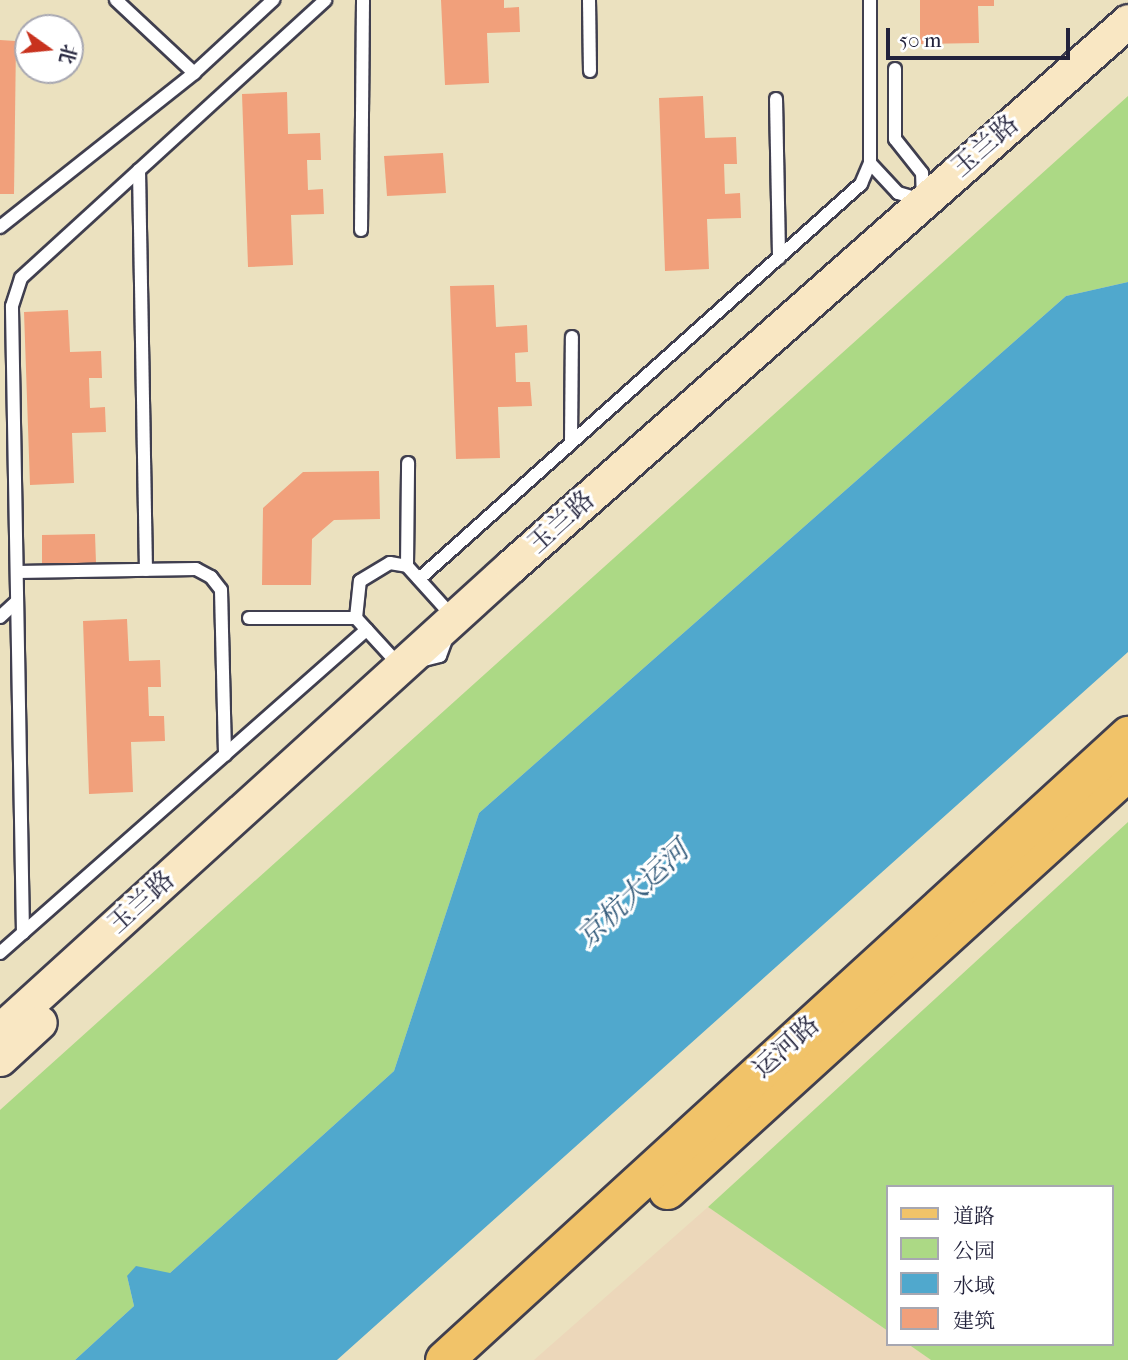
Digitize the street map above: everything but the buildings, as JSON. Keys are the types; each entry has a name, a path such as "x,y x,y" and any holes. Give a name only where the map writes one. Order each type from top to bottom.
{"main road":[{"name":"运河路","path":"444,1360 1128,735"},
{"name":"运河路","path":"475,1360 1128,771"}],"street":[{"name":"玉兰路","path":"0,1030 400,666 1128,21"},
{"name":"玉兰路","path":"0,1059 440,656 1128,50"}],"lane":[{"path":"116,0 194,73"},
{"path":"0,227 194,73 273,0"},
{"path":"23,933 12,306 21,278 325,0"},
{"path":"361,230 363,0"},
{"path":"589,0 590,71"},
{"path":"419,579 861,184 870,163 870,0"},
{"path":"870,163 898,193 923,200 922,173 895,139 895,69"},
{"path":"776,99 779,258"},
{"path":"139,170 146,570"},
{"path":"571,442 572,337"},
{"path":"407,566 408,463"},
{"path":"390,563 407,566 454,618 440,656 400,666 356,618 359,582 390,563"},
{"path":"17,572 196,569 221,590 225,755"},
{"path":"0,617 17,601"},
{"path":"249,618 356,618"},
{"path":"0,953 367,630"}],"shaded area":[{"path":"708,1207 886,1330 886,1346 911,1346 931,1360 534,1360"}],"green space":[{"path":"1128,96 1128,282 1066,296 479,813 394,1071 170,1273 127,1276 134,1306 75,1360 0,1360 0,1110"},
{"path":"1128,822 1128,1360 931,1360 911,1346 1114,1346 1114,1185 886,1185 886,1330 708,1207"}],"water":[{"name":"京杭大运河","path":"1128,282 1128,652 337,1360 75,1360 134,1306 127,1276 136,1266 170,1273 394,1071 479,813 1066,296"}]}
